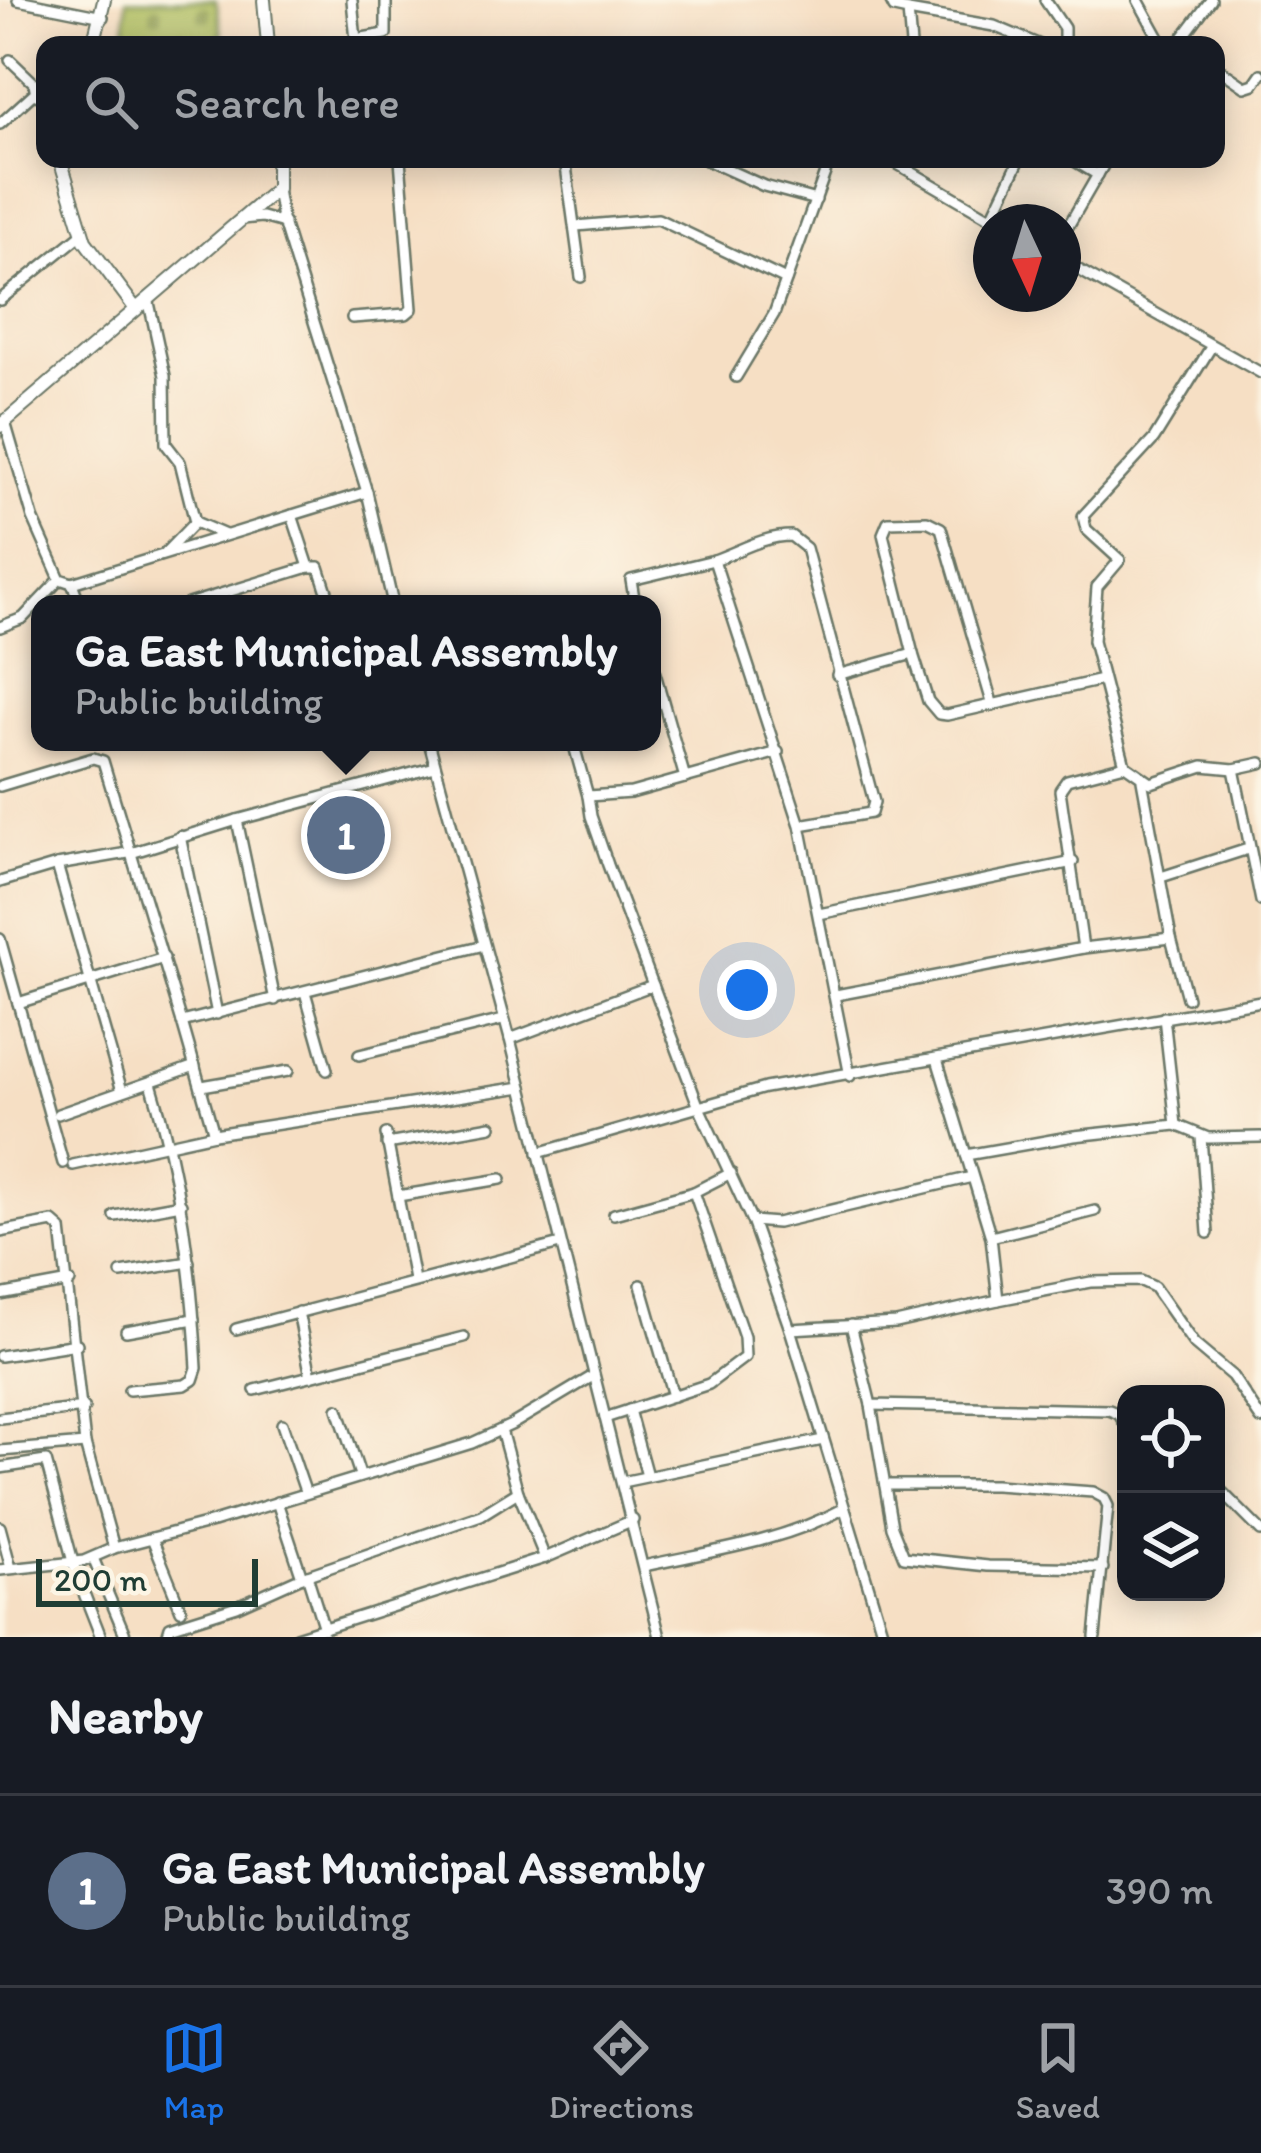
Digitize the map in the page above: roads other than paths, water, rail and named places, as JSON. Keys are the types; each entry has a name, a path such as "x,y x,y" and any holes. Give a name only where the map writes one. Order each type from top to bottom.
{"street":[{"path":"18,0 103,17"},
{"path":"96,36 104,0"},
{"path":"264,0 267,36"},
{"path":"352,0 355,36"},
{"path":"378,36 386,34 386,0"},
{"path":"890,0 894,8 994,26 1018,36"},
{"path":"1046,0 1064,36"},
{"path":"1138,0 1157,36"},
{"path":"1186,36 1211,0"},
{"path":"908,10 910,36"},
{"path":"10,60 36,87"},
{"path":"1225,73 1245,87 1261,74"},
{"path":"0,124 36,99"},
{"path":"63,168 82,234 135,308"},
{"path":"277,168 284,223 367,492 391,595"},
{"path":"352,318 406,314 412,309 401,168"},
{"path":"566,168 581,278"},
{"path":"724,168 764,186 816,200"},
{"path":"736,376 769,324 827,168"},
{"path":"904,168 973,208"},
{"path":"1001,204 1016,168"},
{"path":"1086,168 1098,175"},
{"path":"1081,204 1102,168"},
{"path":"75,595 33,518 3,424 278,189"},
{"path":"242,219 262,217 284,223"},
{"path":"576,226 658,219 786,280"},
{"path":"0,300 82,234"},
{"path":"1081,271 1261,373"},
{"path":"148,298 166,376 166,444 180,462 195,522"},
{"path":"1211,347 1154,439 1083,516 1086,529 1120,560 1095,594 1093,641 1126,765 1142,780 1151,783 1215,765 1234,769 1261,763"},
{"path":"49,595 66,581 367,492"},
{"path":"292,515 309,567"},
{"path":"994,706 943,534 937,524 927,521 889,522 883,528 913,654 928,701 939,714 994,706 1102,680"},
{"path":"195,522 225,535"},
{"path":"164,554 195,522"},
{"path":"634,595 632,580 714,560 759,540 782,536 799,540 806,548 874,809 850,819 800,825"},
{"path":"714,560 800,825 850,1076"},
{"path":"224,595 309,567 319,567 328,595"},
{"path":"0,627 31,610"},
{"path":"837,674 913,654"},
{"path":"661,694 685,778"},
{"path":"431,751 510,1039 660,1637"},
{"path":"576,751 590,816 698,1105 752,1221 790,1329 884,1637"},
{"path":"588,796 631,793 778,752"},
{"path":"0,786 101,759 134,852 214,1134"},
{"path":"1083,948 1060,790 1066,780 1126,765"},
{"path":"0,882 57,865 134,852 436,767"},
{"path":"1234,769 1261,901"},
{"path":"1142,780 1187,998"},
{"path":"237,820 275,1000"},
{"path":"1246,834 1261,835"},
{"path":"180,836 218,1014"},
{"path":"1161,877 1248,849"},
{"path":"819,914 1072,862"},
{"path":"57,865 122,1091"},
{"path":"836,995 1083,948 1171,938"},
{"path":"0,939 68,1164 214,1134 522,1087"},
{"path":"182,1022 484,945"},
{"path":"18,1003 164,958"},
{"path":"510,1039 653,985"},
{"path":"305,992 327,1070"},
{"path":"538,1153 765,1088 1261,1001"},
{"path":"1164,1017 1176,1126"},
{"path":"359,1055 503,1020"},
{"path":"937,1059 991,1238 998,1300"},
{"path":"58,1114 195,1066"},
{"path":"202,1086 288,1071"},
{"path":"129,1390 185,1385 193,1380 196,1368 181,1204 171,1145 152,1083"},
{"path":"415,1280 386,1139 491,1126"},
{"path":"965,1155 1074,1136 1176,1126 1201,1137 1261,1137"},
{"path":"1201,1137 1208,1233"},
{"path":"614,1214 694,1192 731,1173"},
{"path":"752,1221 777,1223 972,1177"},
{"path":"398,1196 501,1179"},
{"path":"605,1418 722,1376 746,1353 694,1192"},
{"path":"116,1216 181,1204"},
{"path":"991,1238 1095,1211"},
{"path":"0,1232 57,1223 70,1282 85,1444 114,1548"},
{"path":"236,1329 560,1244"},
{"path":"121,1273 189,1262"},
{"path":"790,1329 896,1323 1091,1282 1141,1281 1154,1287 1194,1344 1232,1376 1261,1419"},
{"path":"0,1295 70,1282"},
{"path":"641,1285 674,1396"},
{"path":"298,1312 310,1376"},
{"path":"126,1330 194,1319"},
{"path":"850,1325 871,1405 896,1543 904,1557 988,1566 1103,1568"},
{"path":"255,1390 464,1337"},
{"path":"0,1356 76,1344"},
{"path":"0,1527 6,1569 73,1563 472,1443 593,1376"},
{"path":"871,1405 1117,1413"},
{"path":"0,1418 83,1408"},
{"path":"338,1409 360,1474"},
{"path":"629,1410 647,1476"},
{"path":"282,1424 305,1491"},
{"path":"501,1430 518,1492 545,1558"},
{"path":"622,1482 823,1440"},
{"path":"0,1451 85,1444"},
{"path":"0,1468 46,1461 73,1563 101,1637"},
{"path":"885,1484 995,1485 1093,1492 1104,1498 1108,1506 1095,1637"},
{"path":"167,1637 170,1627 482,1515 518,1492"},
{"path":"1223,1493 1261,1531"},
{"path":"277,1502 324,1629"},
{"path":"644,1566 769,1539 810,1527 843,1509"},
{"path":"296,1637 545,1558 633,1520"},
{"path":"152,1538 181,1610"},
{"path":"92,1558 126,1637"}],"place":[{"name":"Ga East Municipal Assembly","path":"346,835"}]}
